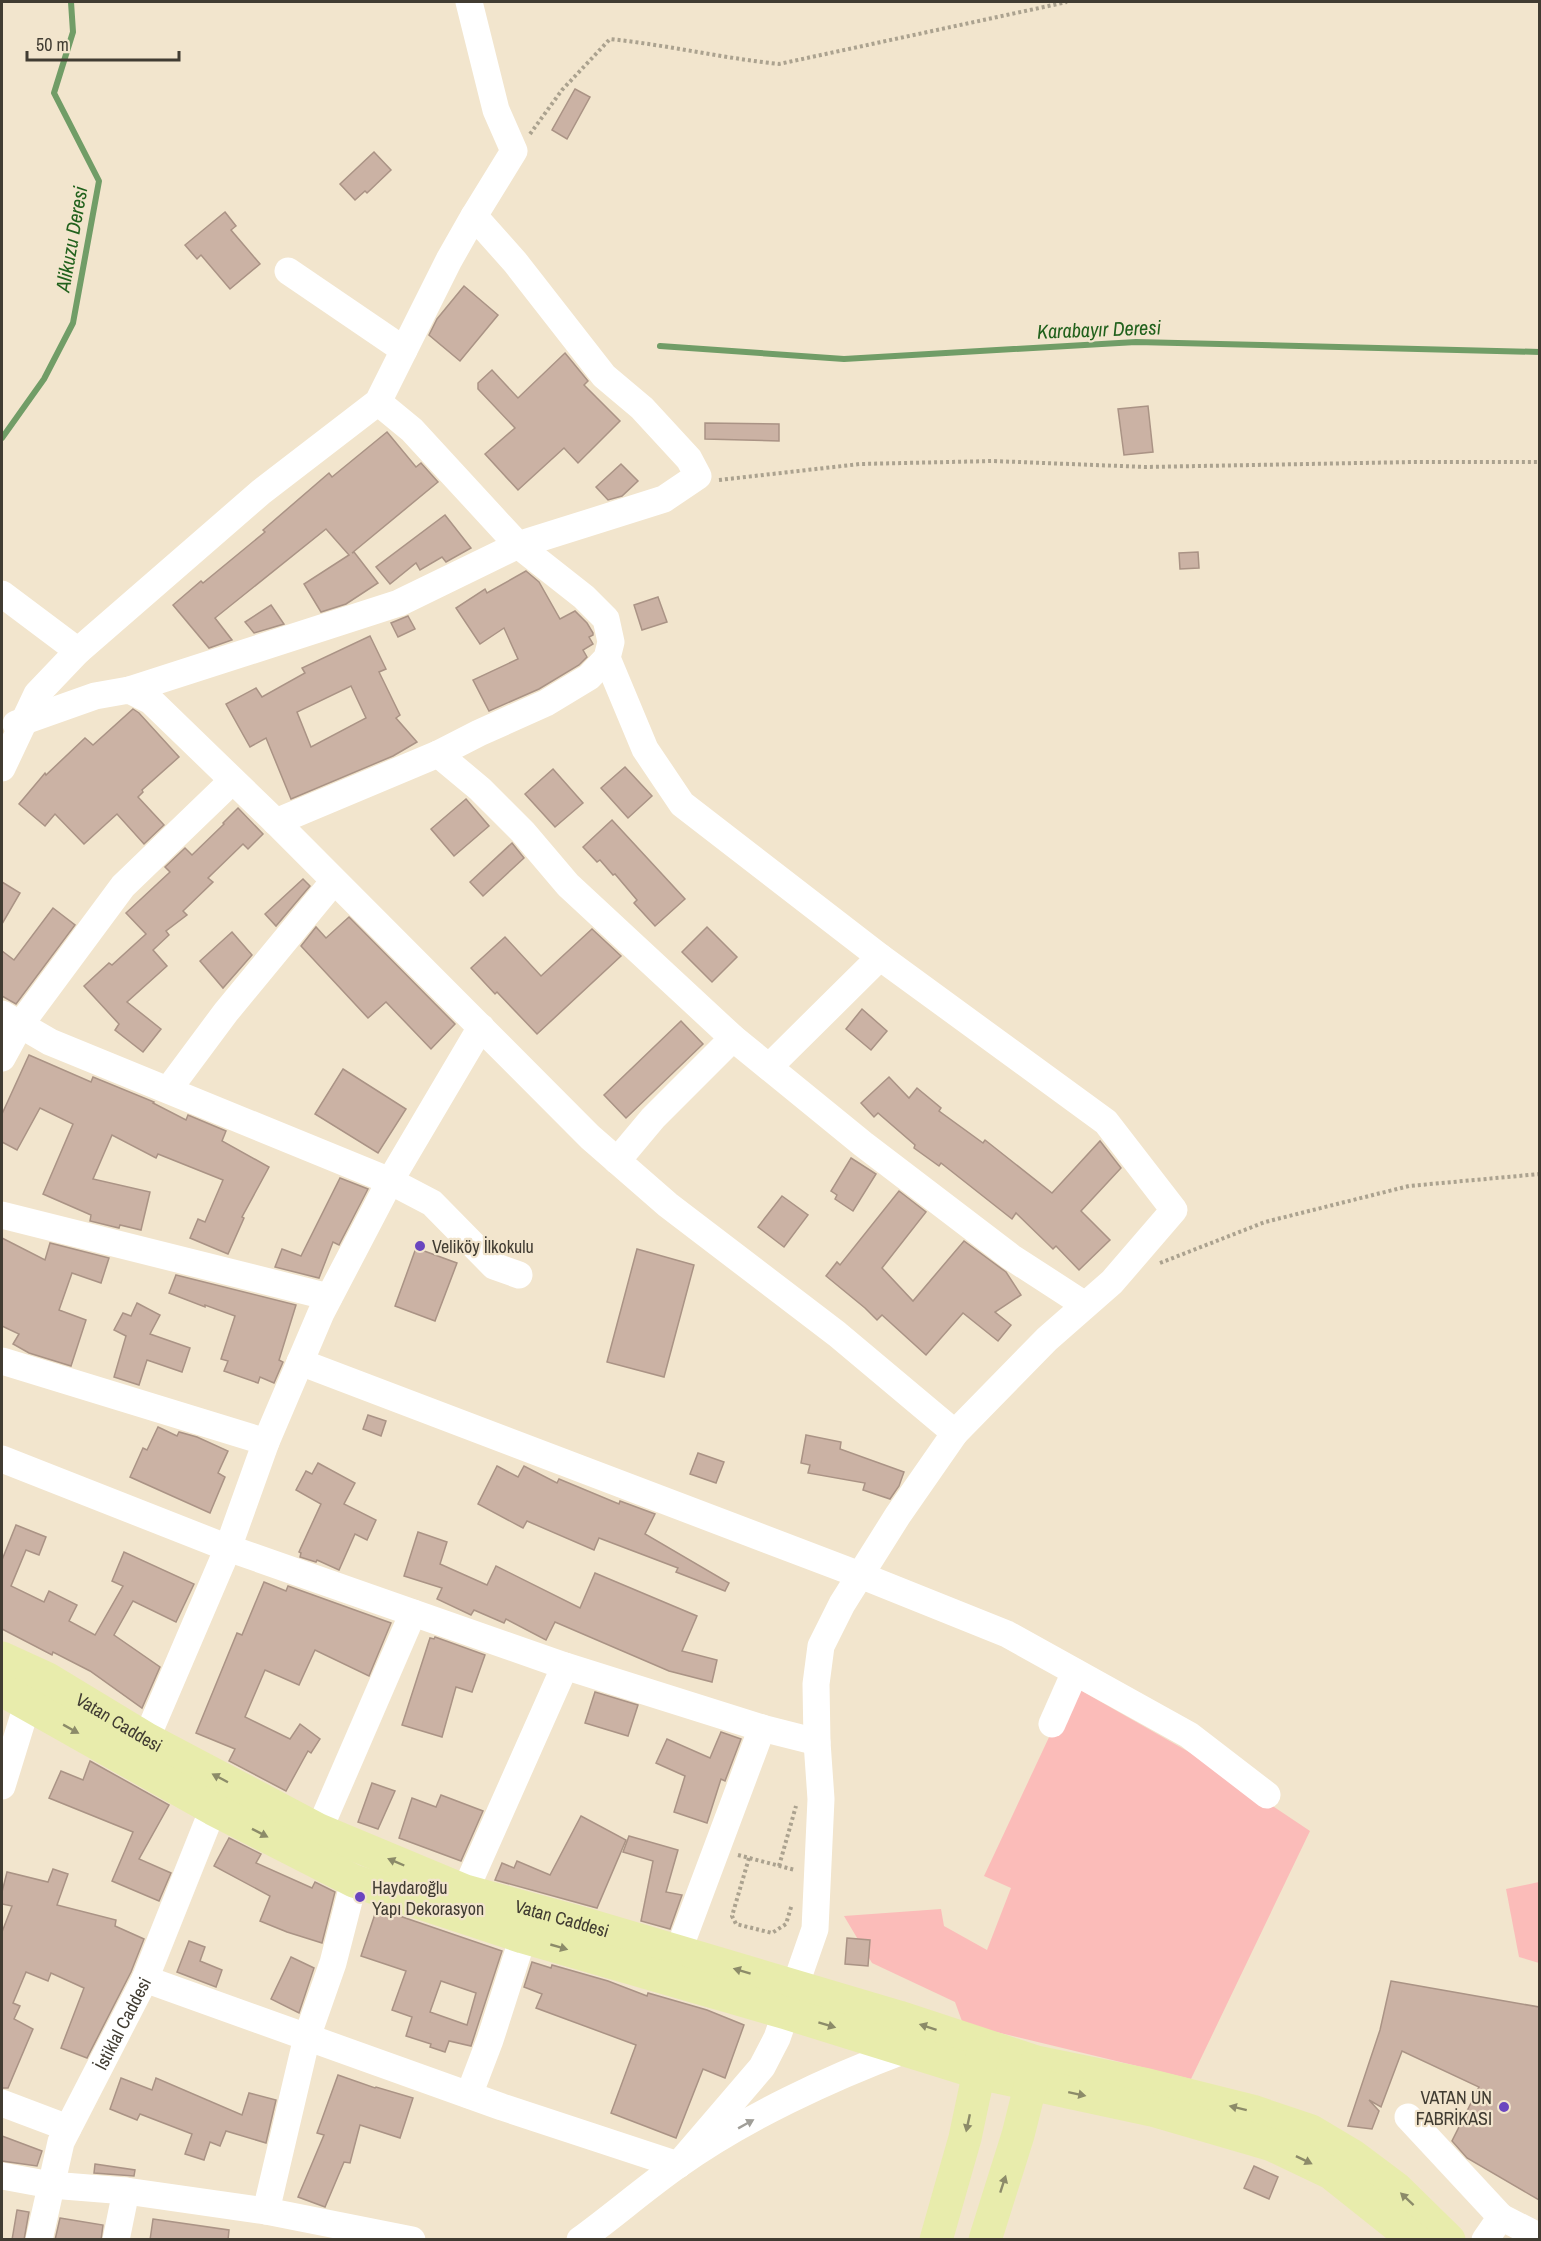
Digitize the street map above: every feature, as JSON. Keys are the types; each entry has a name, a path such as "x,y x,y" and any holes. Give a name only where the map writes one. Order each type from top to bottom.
{"main road":[{"name":"Vatan Caddesi","path":"2,1658 48,1679 213,1809 354,1881 523,1937 791,2000 899,2017 981,2059"},
{"name":"Vatan Caddesi","path":"14,1697 465,1891 678,1952 905,2050 981,2059"},
{"path":"936,2240 965,2138 981,2059 1272,2145 1331,2173 1415,2240"},
{"path":"985,2240 1018,2135 1033,2073"},
{"path":"1033,2073 1148,2085 1252,2111 1311,2131 1353,2156 1397,2189 1449,2240"}],"street":[{"path":"2,768 14,725 37,694 78,651 261,492 378,402 449,260 514,151 496,110 469,2"},
{"path":"14,725 94,696 129,690 399,603 518,545 664,499 698,476 689,459 642,408 604,375 515,262 474,216"},
{"path":"288,271 404,350"},
{"path":"378,402 412,430 518,545 584,597 606,619 611,642 608,658 645,750 682,804 880,957 1106,1122 1174,1210 1112,1282 1047,1339 955,1433 898,1515 842,1604 821,1646 816,1684 821,1799 815,1929 777,2038 762,2067 678,2164"},
{"path":"2,594 78,651"},
{"path":"276,822 438,754 546,703 589,677 608,658"},
{"path":"129,690 151,701 276,822 590,1137 668,1205 837,1334 955,1433"},
{"path":"438,754 480,789 523,832 568,885 733,1038 863,1144 1002,1250 1085,1305"},
{"path":"2,1058 11,1019 123,886 232,780"},
{"path":"168,1090 226,1012 334,881"},
{"path":"769,1067 880,957"},
{"path":"11,1019 50,1042 390,1181 432,1203 494,1266 519,1275"},
{"path":"140,1752 228,1548 266,1442 329,1297 390,1181 481,1027"},
{"path":"617,1161 653,1118 733,1038"},
{"path":"2,1215 329,1297"},
{"path":"2,1361 266,1442"},
{"path":"300,1362 860,1575 1007,1634 1189,1736 1267,1795"},
{"path":"2,1459 228,1548 565,1666 762,1728 817,1742"},
{"path":"319,1830 413,1613"},
{"path":"465,1891 565,1666"},
{"path":"1052,1724 1075,1672"},
{"path":"2,1786 14,1697"},
{"path":"678,1952 762,1728"},
{"name":"İstiklal Caddesi","path":"39,2240 61,2142 145,1979 213,1809"},
{"path":"266,2211 307,2037 333,1963 354,1881"},
{"path":"469,2095 490,2040 523,1937"},
{"path":"145,1979 469,2095 678,2164"},
{"path":"580,2240 678,2164 785,2102 905,2050"},
{"path":"2,2103 68,2128"},
{"path":"1408,2117 1501,2217 1539,2237"},
{"path":"2,2176 51,2185 126,2191 266,2211 399,2238"},
{"path":"116,2240 126,2191"},
{"path":"1485,2240 1501,2217"}],"path":[{"path":"514,151 562,90 610,39 651,43 748,61 779,64 1067,2"},
{"path":"698,476 718,480 860,464 982,461 1146,467 1539,462"},
{"path":"1155,1265 1265,1222 1409,1186 1539,1174"},
{"path":"717,1850 819,1877"},
{"path":"749,1858 732,1916 736,1924 772,1934 786,1924 792,1903"}],"shaded area":[{"path":"1073,1686 1210,1764 1310,1831 1191,2079 963,2024 955,2002 872,1963 844,1916 941,1909 944,1926 987,1950 1011,1888 984,1876"},
{"path":"1540,1882 1539,1963 1519,1957 1506,1889"}],"building":[{"path":"575,89 590,97 567,139 552,130"},
{"path":"374,152 391,170 367,193 365,191 355,200 340,184"},
{"path":"225,212 236,226 231,230 260,264 230,289 201,255 197,259 185,245"},
{"path":"464,286 498,315 460,361 429,335 437,319"},
{"path":"565,353 588,381 584,385 620,421 578,463 564,448 518,490 485,454 515,428 478,389 478,383 492,370 518,398"},
{"path":"1148,406 1153,452 1124,455 1118,409"},
{"path":"705,423 779,424 779,441 705,439"},
{"path":"387,432 416,467 421,463 438,482 352,553 354,552 378,583 346,604 321,612 304,584 349,555 326,529 215,618 232,640 209,648 173,605 265,532 263,530 329,473 332,477"},
{"path":"621,464 638,481 622,496 608,500 596,487"},
{"path":"445,515 471,548 446,562 442,557 420,570 416,563 390,584 376,567"},
{"path":"1198,552 1199,568 1180,569 1179,553"},
{"path":"526,571 539,582 560,619 575,611 587,623 593,633 589,637 593,644 583,650 587,657 579,665 539,689 489,711 473,680 518,659 504,628 480,644 456,608 485,589 487,593"},
{"path":"658,597 667,622 642,630 634,605"},
{"path":"271,605 284,624 254,633 245,622"},
{"path":"408,616 415,629 398,637 391,623"},
{"path":"370,636 386,669 379,672 400,715 396,718 417,742 393,756 291,799 266,738 250,747 226,704 256,688 262,697 305,673 302,668","holes":["351,686 366,718 311,747 297,712"]},
{"path":"133,709 179,757 142,790 143,792 138,797 164,825 144,844 117,814 84,844 55,814 45,826 19,804 45,773 46,775 85,738 93,745"},
{"path":"625,767 652,796 628,818 601,788"},
{"path":"553,769 583,803 555,827 525,794"},
{"path":"466,799 489,826 454,856 431,829"},
{"path":"238,808 263,834 248,849 243,844 208,878 213,882 183,911 187,915 166,931 169,935 153,950 167,966 127,1002 161,1029 143,1052 115,1030 119,1024 84,986 109,963 112,965 146,934 126,913 170,872 165,867 185,848 192,855"},
{"path":"612,820 685,899 655,926 634,903 637,900 615,874 613,875 600,860 597,862 583,847"},
{"path":"512,843 524,858 483,896 470,882"},
{"path":"303,879 310,886 276,926 265,914"},
{"path":"2,882 20,893 2,924"},
{"path":"53,908 75,925 16,1004 2,996 2,951 14,960"},
{"path":"349,917 455,1024 431,1049 386,1002 368,1018 301,946 316,927 326,938"},
{"path":"707,927 737,957 712,982 682,952"},
{"path":"592,929 621,956 537,1034 471,968 505,937 541,976"},
{"path":"232,932 252,955 223,988 200,961"},
{"path":"862,1009 887,1031 871,1050 846,1029"},
{"path":"681,1021 703,1044 626,1118 604,1095"},
{"path":"29,1055 91,1082 93,1077 154,1102 186,1120 188,1115 226,1131 222,1141 269,1167 242,1217 244,1218 228,1254 190,1238 198,1219 205,1222 223,1180 158,1154 156,1158 112,1135 93,1179 150,1192 141,1230 120,1225 119,1228 90,1221 91,1215 43,1194 73,1124 40,1108 17,1150 2,1142 2,1114"},
{"path":"343,1069 406,1109 378,1153 315,1114"},
{"path":"889,1077 909,1098 917,1088 941,1108 939,1111 983,1143 985,1140 1052,1193 1100,1141 1121,1168 1081,1211 1110,1240 1079,1270 1056,1246 1053,1249 1016,1213 1012,1219 941,1163 939,1166 914,1148 915,1145 878,1113 874,1117 861,1103"},
{"path":"851,1158 876,1174 853,1211 835,1199 837,1195 831,1191"},
{"path":"340,1178 368,1189 339,1245 333,1242 319,1278 275,1267 282,1249 301,1256"},
{"path":"899,1191 926,1212 882,1268 913,1301 964,1241 1006,1272 1021,1295 995,1312 1011,1325 998,1341 963,1313 926,1355 882,1315 877,1320 826,1276 837,1262 840,1265"},
{"path":"782,1196 808,1215 784,1247 758,1227"},
{"path":"2,1238 45,1260 50,1243 109,1258 101,1283 72,1273 59,1310 86,1320 71,1366 29,1353 13,1344 19,1334 2,1326"},
{"path":"416,1248 457,1263 435,1321 395,1306"},
{"path":"637,1249 694,1265 664,1377 607,1362"},
{"path":"176,1275 296,1305 279,1360 283,1362 274,1383 260,1377 258,1383 224,1371 228,1361 221,1359 235,1316 169,1293"},
{"path":"137,1303 160,1315 150,1334 190,1348 182,1372 147,1360 139,1385 114,1377 126,1336 114,1330 123,1313 131,1316"},
{"path":"368,1415 386,1421 381,1436 363,1429"},
{"path":"158,1427 177,1436 179,1432 197,1437 228,1451 218,1473 225,1477 210,1513 130,1477 143,1448 147,1450"},
{"path":"806,1435 841,1442 840,1449 904,1472 899,1486 890,1499 863,1490 865,1483 808,1473 810,1465 801,1463"},
{"path":"698,1453 724,1462 716,1483 690,1474"},
{"path":"318,1463 355,1483 344,1504 376,1520 367,1540 355,1534 339,1570 317,1560 316,1562 300,1557 299,1552 321,1504 296,1490 306,1471 312,1474"},
{"path":"497,1466 518,1477 524,1466 557,1483 559,1479 619,1504 620,1501 655,1514 645,1534 729,1583 725,1591 676,1572 678,1568 599,1538 594,1550 527,1521 523,1528 478,1504"},
{"path":"16,1525 46,1537 39,1555 26,1550 11,1586 44,1602 49,1591 77,1605 69,1621 95,1635 123,1586 112,1581 124,1552 194,1584 176,1622 133,1601 114,1635 160,1667 142,1708 90,1671 53,1652 52,1655 2,1629 2,1560"},
{"path":"418,1532 447,1542 440,1564 487,1585 496,1566 580,1608 595,1573 697,1616 682,1651 717,1660 712,1682 669,1671 555,1622 546,1640 506,1619 504,1623 474,1610 471,1615 437,1599 442,1588 404,1576"},
{"path":"264,1582 286,1591 288,1586 391,1623 369,1676 315,1650 299,1685 265,1670 245,1717 290,1739 300,1724 320,1739 311,1753 308,1751 286,1791 229,1761 235,1749 196,1733 237,1633 242,1635"},
{"path":"435,1637 485,1655 472,1692 456,1687 442,1737 402,1725 430,1638"},
{"path":"595,1692 638,1705 628,1736 585,1723"},
{"path":"721,1732 741,1739 725,1781 721,1779 707,1823 674,1812 685,1776 656,1763 667,1739 710,1758"},
{"path":"90,1761 169,1805 139,1859 171,1873 159,1901 112,1881 133,1832 49,1798 61,1771 83,1780"},
{"path":"372,1783 395,1791 378,1829 358,1822"},
{"path":"441,1795 483,1811 461,1861 399,1838 412,1798 436,1807"},
{"path":"581,1816 626,1840 597,1908 495,1880 502,1863 514,1868 517,1861 550,1875"},
{"path":"629,1836 678,1850 666,1892 682,1895 670,1929 641,1921 653,1861 623,1852"},
{"path":"229,1838 261,1854 256,1863 312,1888 315,1882 335,1892 322,1943 260,1921 270,1896 214,1866"},
{"path":"53,1869 68,1874 57,1905 116,1920 115,1926 144,1939 131,1972 87,2058 61,2048 84,1988 51,1973 48,1981 26,1972 13,2003 20,2006 14,2019 33,2029 8,2088 2,2088 2,1932 12,1906 2,1904 2,1892 7,1872 48,1882"},
{"path":"382,1910 502,1951 471,2046 449,2041 445,2052 430,2047 431,2044 406,2036 412,2017 392,2010 406,1971 361,1956 376,1911 381,1913","holes":["441,1981 476,1993 467,2025 430,2012"]},
{"path":"847,1938 870,1940 868,1966 845,1964"},
{"path":"189,1941 205,1947 200,1961 222,1970 216,1987 177,1972"},
{"path":"291,1957 314,1968 299,2013 271,1999"},
{"path":"532,1962 551,1968 552,1965 608,1981 647,1996 648,1993 707,2010 744,2025 725,2078 703,2069 676,2138 611,2113 636,2045 536,2008 542,1994 524,1987"},
{"name":"VATAN UN FABRİKASI","path":"1391,1981 1539,2007 1539,2200 1467,2158 1452,2141 1479,2087 1402,2051 1381,2107 1369,2100 1379,2111 1372,2129 1348,2126 1380,2030"},
{"path":"338,2075 413,2098 400,2138 360,2125 350,2163 344,2162 325,2207 298,2197 324,2135 317,2133"},
{"path":"121,2078 152,2090 156,2078 242,2115 249,2093 276,2100 266,2143 226,2131 220,2146 210,2142 204,2160 185,2154 192,2134 140,2114 137,2120 110,2109"},
{"path":"2,2136 42,2151 37,2166 2,2161"},
{"path":"95,2164 135,2170 134,2176 94,2173"},
{"path":"1254,2166 1278,2177 1269,2199 1244,2188"},
{"path":"17,2210 29,2212 24,2240 12,2240"},
{"path":"60,2218 103,2225 101,2240 55,2240"},
{"path":"153,2219 229,2230 228,2240 150,2240"}],"waterway":[{"name":"Alikuzu Deresi","path":"2,438 44,379 73,323 99,181 54,93 73,32 71,2"},
{"name":"Karabayır Deresi","path":"660,346 844,359 1136,342 1540,352"}],"place":[{"name":"Veliköy İlkokulu","path":"420,1246"},
{"name":"Haydaroğlu Yapı Dekorasyon","path":"360,1897"},
{"name":"VATAN UN FABRİKASI","path":"1504,2107"}]}
